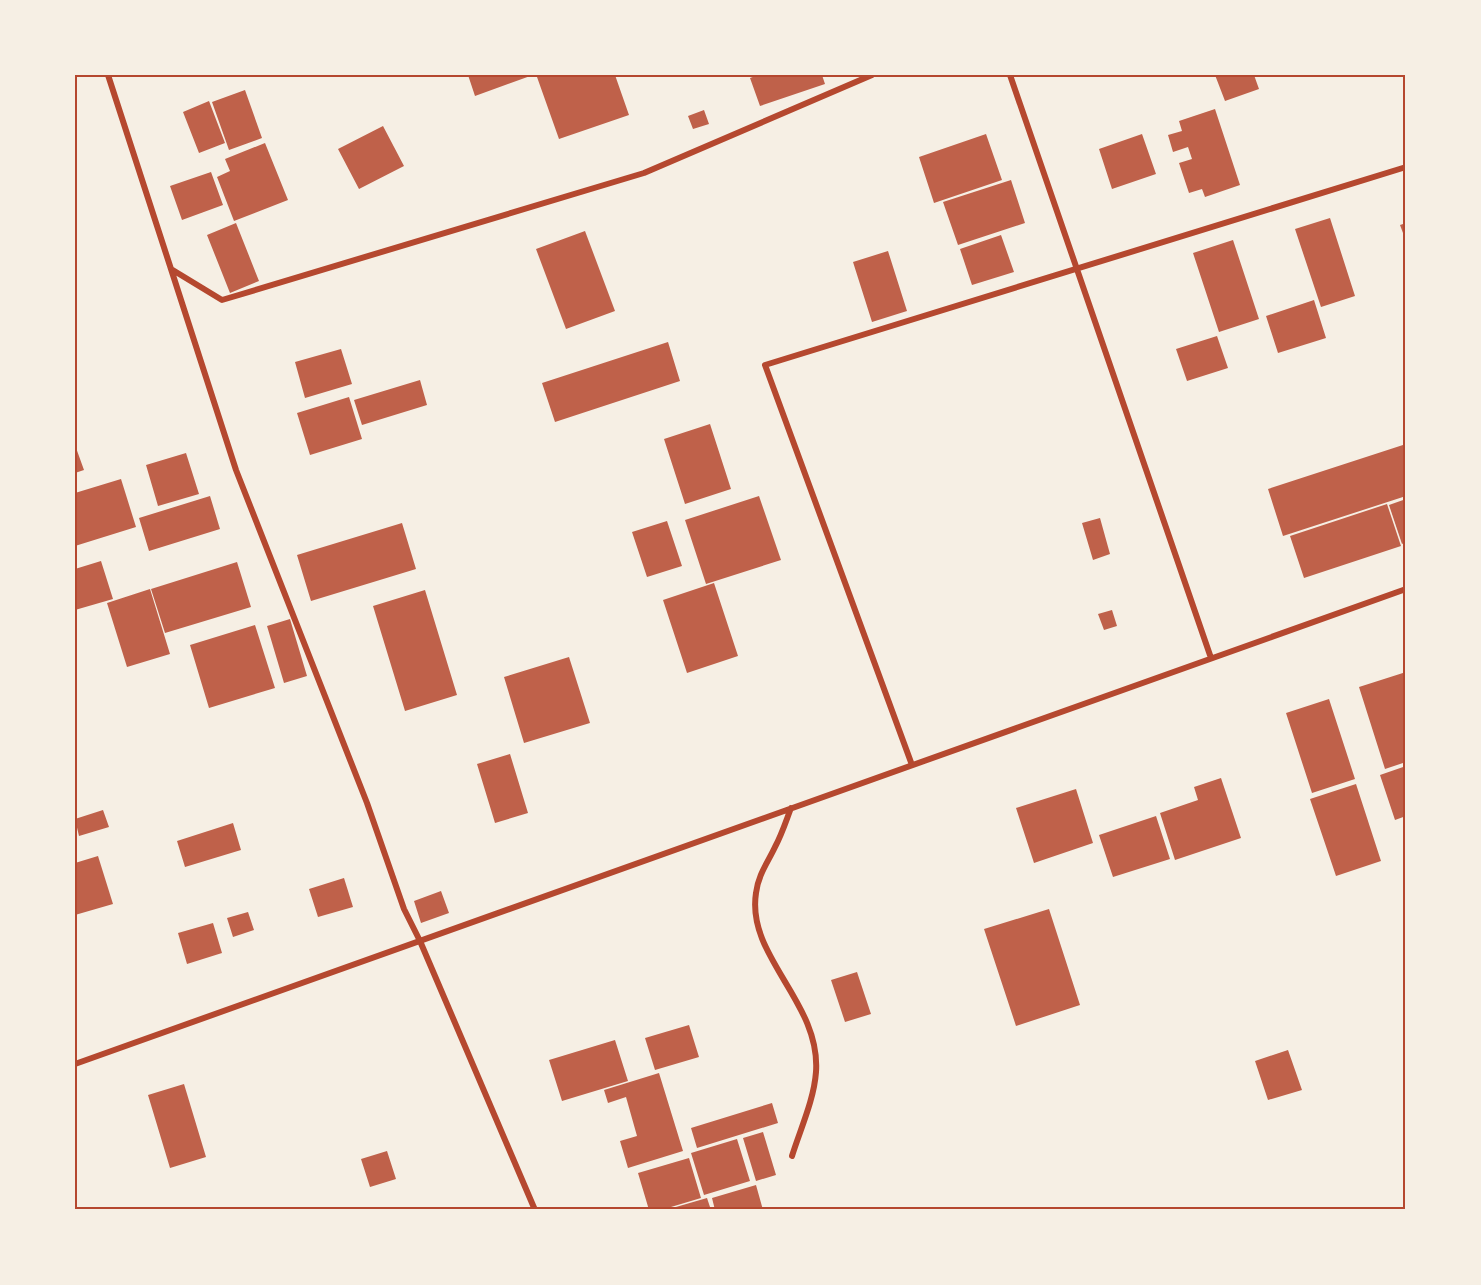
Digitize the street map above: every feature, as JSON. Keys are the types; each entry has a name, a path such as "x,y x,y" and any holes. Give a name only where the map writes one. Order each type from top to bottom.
{"street":[{"path":"108,75 236,470 367,803 404,909 420,941 535,1210"},
{"path":"171,269 222,300 644,173 872,75"},
{"path":"1010,75 1211,658"},
{"path":"912,765 765,365 1077,271 1406,167"},
{"path":"75,1064 1406,589"},
{"path":"791,808 775,847 761,871 755,894 758,932 802,1007 812,1041 816,1072 792,1156"}],"building":[{"path":"468,75 533,75 475,96"},
{"path":"543,75 615,75 629,115 559,139 537,77"},
{"path":"758,75 822,75 825,84 760,106 750,78"},
{"path":"1215,75 1254,75 1259,89 1225,101"},
{"path":"245,90 262,138 229,150 212,102"},
{"path":"209,101 225,143 199,153 183,112"},
{"path":"1215,109 1240,185 1205,197 1202,189 1189,193 1179,163 1192,159 1188,147 1173,152 1168,135 1182,131 1179,121"},
{"path":"704,110 709,124 693,129 688,116"},
{"path":"383,126 404,166 359,189 338,149"},
{"path":"986,134 1002,180 934,203 919,157"},
{"path":"1142,134 1156,174 1112,189 1099,149"},
{"path":"265,143 288,200 234,221 217,177 230,171 225,159"},
{"path":"211,172 223,205 182,220 170,186"},
{"path":"1011,180 1025,223 958,245 943,202"},
{"path":"1330,218 1355,296 1321,307 1295,229"},
{"path":"236,223 259,281 230,293 207,235"},
{"path":"1406,223 1406,241 1400,225"},
{"path":"585,231 615,311 566,329 536,249"},
{"path":"1001,235 1014,272 972,285 960,249"},
{"path":"1233,240 1259,319 1219,332 1193,253"},
{"path":"888,251 907,311 872,322 853,262"},
{"path":"1314,300 1326,338 1278,353 1266,316"},
{"path":"1217,336 1228,368 1187,381 1176,349"},
{"path":"668,342 680,381 555,422 542,383"},
{"path":"341,349 352,384 305,398 295,362"},
{"path":"420,380 427,405 362,425 354,400"},
{"path":"349,397 362,439 310,455 297,413"},
{"path":"710,424 731,489 685,504 664,439"},
{"path":"1406,444 1406,496 1283,536 1268,489"},
{"path":"75,445 84,470 75,473"},
{"path":"186,453 199,494 158,506 146,465"},
{"path":"121,479 136,527 75,546 75,493"},
{"path":"210,496 220,529 149,551 139,518"},
{"path":"759,496 781,560 706,584 685,520"},
{"path":"1406,499 1406,542 1402,544 1389,505"},
{"path":"1387,504 1401,546 1304,578 1290,536"},
{"path":"1100,518 1110,554 1093,560 1082,523"},
{"path":"667,521 682,566 647,577 632,532"},
{"path":"402,523 416,569 311,601 297,555"},
{"path":"101,561 113,599 75,610 75,569"},
{"path":"237,562 251,607 165,633 151,589"},
{"path":"714,583 738,656 687,673 663,600"},
{"path":"150,589 170,654 127,667 107,603"},
{"path":"425,590 457,695 405,711 373,606"},
{"path":"1112,610 1117,626 1104,630 1098,614"},
{"path":"290,619 307,676 284,683 267,626"},
{"path":"255,625 275,688 209,708 190,645"},
{"path":"569,657 590,723 524,743 504,677"},
{"path":"1406,672 1406,762 1385,769 1359,687"},
{"path":"1329,699 1355,779 1312,793 1286,713"},
{"path":"510,754 528,813 495,823 477,764"},
{"path":"1406,766 1406,816 1395,820 1380,775"},
{"path":"1221,778 1241,838 1175,860 1160,813 1198,800 1194,787"},
{"path":"1356,784 1381,861 1336,876 1310,799"},
{"path":"1076,789 1093,843 1034,863 1016,808"},
{"path":"103,810 109,827 79,836 75,819"},
{"path":"1156,816 1170,859 1113,877 1099,835"},
{"path":"233,823 241,850 185,867 177,841"},
{"path":"98,856 113,904 75,915 75,863"},
{"path":"344,878 353,907 318,917 309,889"},
{"path":"441,891 449,913 421,923 414,901"},
{"path":"1049,909 1080,1005 1016,1026 984,929"},
{"path":"248,912 254,930 233,937 227,918"},
{"path":"213,923 222,953 187,964 178,933"},
{"path":"857,972 871,1014 845,1022 831,980"},
{"path":"689,1025 699,1057 655,1070 645,1038"},
{"path":"615,1040 628,1081 562,1101 549,1060"},
{"path":"1288,1050 1302,1090 1268,1100 1255,1061"},
{"path":"659,1073 683,1151 628,1168 620,1141 637,1136 626,1097 608,1103 604,1090"},
{"path":"184,1084 206,1157 170,1168 148,1095"},
{"path":"772,1103 778,1123 697,1148 691,1128"},
{"path":"763,1132 776,1175 756,1181 743,1138"},
{"path":"737,1139 750,1181 704,1195 691,1153"},
{"path":"387,1151 396,1179 370,1187 361,1159"},
{"path":"689,1158 701,1198 661,1210 649,1210 638,1173"},
{"path":"756,1185 763,1210 715,1210 712,1198"},
{"path":"707,1198 711,1210 669,1210 669,1209"}]}
